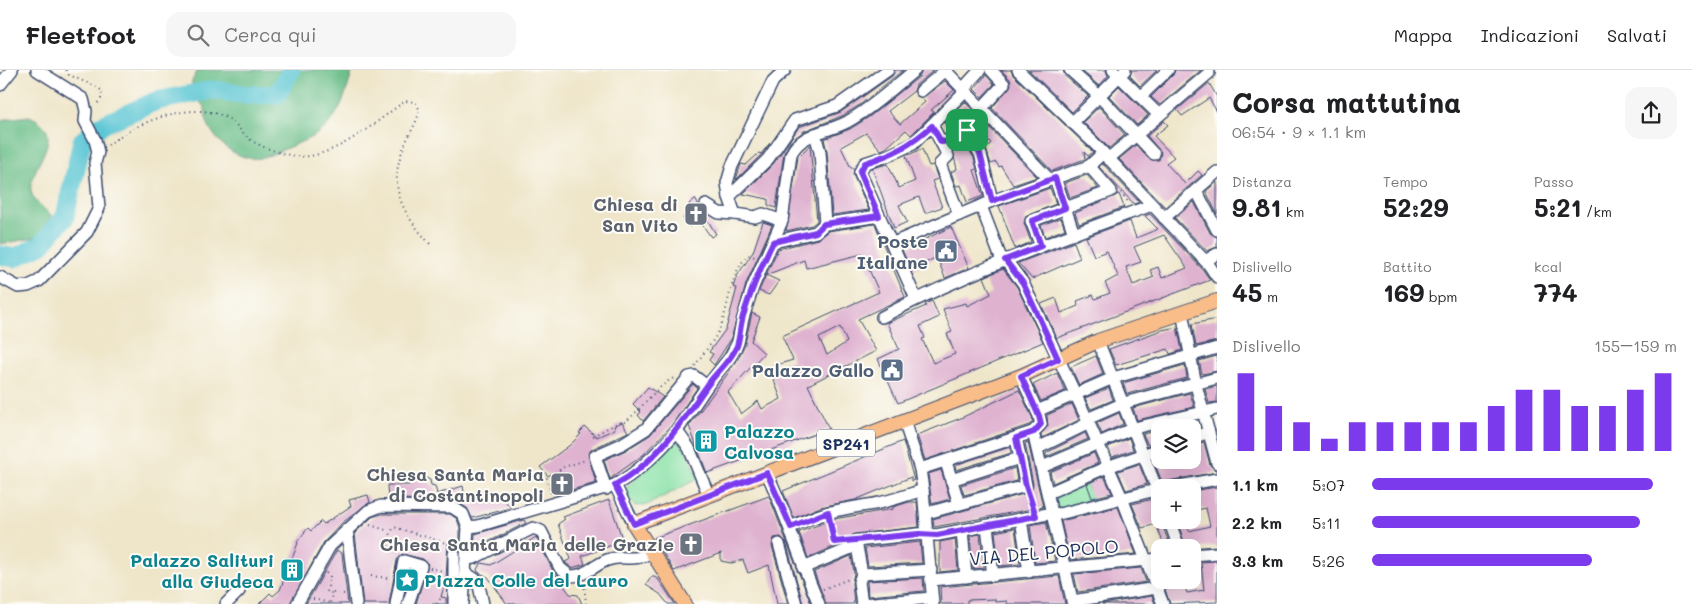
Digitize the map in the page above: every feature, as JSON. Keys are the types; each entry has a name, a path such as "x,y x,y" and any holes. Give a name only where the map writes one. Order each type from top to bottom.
{"main road":[{"name":"SP241","path":"634,524 1021,376 1098,341 1217,301"},
{"path":"634,524 650,553 685,604"}],"street":[{"path":"0,85 12,70"},
{"path":"0,277 18,287 28,286 39,280 87,232 99,208 95,163 98,152 95,140 88,126 82,99 38,70"},
{"path":"735,214 726,183 732,166 769,88 785,70"},
{"path":"729,197 768,159 796,120 837,106 888,70"},
{"path":"468,527 478,526 613,489 643,466 676,431 730,357 738,342 745,310 782,220 791,154 796,144 815,134 846,122 876,102 915,70"},
{"path":"921,91 946,70 981,110 1052,179 1074,234"},
{"path":"916,299 893,243 860,172 865,163 887,156 913,144 964,92 968,83 980,70"},
{"path":"941,142 951,141 967,130 981,116 981,110 1004,84 991,70"},
{"path":"1018,70 1106,156 1205,261 1217,277"},
{"path":"1070,70 1099,96 1154,154"},
{"path":"1141,96 1168,70"},
{"path":"1072,123 1099,96 1119,72 1159,116"},
{"path":"893,243 987,204 1090,166 1136,135 1210,75"},
{"path":"932,126 948,156 940,164 960,215"},
{"path":"967,130 980,154 987,204 1003,260 1023,283 1098,442 1151,571"},
{"path":"815,134 820,152 824,224"},
{"path":"1041,246 1032,221 1111,191 1090,166"},
{"path":"1164,218 1196,190 1215,178"},
{"path":"1196,190 1214,218 1217,230"},
{"path":"882,317 916,299 1003,260 1152,205"},
{"path":"706,206 719,213 755,217 763,214 782,220"},
{"path":"773,242 816,232 824,224 879,216"},
{"path":"1205,261 1217,254"},
{"path":"1182,312 1196,384 1205,411 1217,463"},
{"path":"1098,341 1154,479"},
{"path":"1037,411 1113,378 1190,354 1217,348"},
{"path":"634,524 595,456 622,444 646,429 685,381 694,373 706,388"},
{"path":"920,469 1034,432 1041,424 1021,376"},
{"path":"1038,448 1124,403 1217,378"},
{"path":"1042,467 1134,428 1217,409"},
{"path":"856,541 862,574 858,582 862,604 933,601 927,513 920,469 904,420"},
{"path":"676,431 689,448 709,496"},
{"path":"1034,432 1073,602 1151,589"},
{"path":"1201,435 1209,432"},
{"path":"927,513 1026,486 1016,438"},
{"path":"1048,493 1107,467 1151,452"},
{"path":"951,480 1020,458"},
{"path":"946,462 959,504"},
{"path":"767,473 791,527 792,537 803,568 819,604"},
{"path":"1201,481 1217,478"},
{"path":"791,527 828,512 854,505 874,504 923,490"},
{"path":"803,568 849,549 856,541 919,534 928,536 1053,513 1059,514 1122,498 1151,493"},
{"path":"297,604 330,546 368,511 381,506 452,507 463,514 468,527 463,604"},
{"path":"1021,519 1029,572"},
{"path":"987,526 993,576"},
{"path":"467,559 474,558 530,528 536,528 543,533 562,571 570,576 582,574 611,559 624,557 638,560 650,553"},
{"path":"347,529 350,537 350,556 356,604"},
{"path":"962,530 966,577"},
{"path":"779,544 796,604"},
{"path":"454,554 452,574 454,604"},
{"path":"1201,555 1217,554"},
{"name":"VIA DEL POPOLO","path":"862,574 993,576 1151,560"},
{"path":"396,604 399,579 404,561 420,566 408,604"},
{"path":"466,573 478,581 483,604"},
{"path":"1157,589 1163,604"},
{"path":"226,604 239,591"}],"path":[{"path":"98,152 112,141 141,125 168,114 210,112 229,119 248,138 265,148 308,156 330,150 357,135 405,101 415,102 420,110 417,123 403,148 397,172 399,200 409,221 431,245"},
{"path":"1111,191 1122,192 1135,211"},
{"path":"694,373 721,324 738,267 748,255 764,262"},
{"path":"721,324 727,327"},
{"path":"593,436 621,421 625,422 638,412 664,384 676,377"},
{"path":"544,496 552,493 546,478 564,467 595,456"},
{"path":"1026,486 1036,516"},
{"path":"828,512 834,542 856,541"},
{"path":"357,520 360,523 390,531"},
{"path":"404,561 402,555 385,544 390,531 394,527 449,544 453,546 454,554"},
{"path":"420,566 452,574"},
{"path":"310,601 330,603 332,593 327,592 329,574"},
{"path":"582,574 586,604"},
{"path":"814,592 862,574"},
{"path":"371,576 399,579"}],"green space":[{"path":"198,70 351,70 352,72 336,114 317,134 261,158 251,158 241,156 232,151 215,137 206,118 205,108 192,92 192,81"},
{"path":"29,116 41,123 47,131 48,141 35,171 31,191 36,202 51,215 50,226 34,238 0,244 0,120"},
{"path":"675,439 685,448 699,478 647,505 635,506 625,494 626,488"},
{"path":"1085,480 1093,500 1057,510 1053,494"}],"building":[{"path":"895,70 903,70 861,104 844,115 804,131 790,142 784,153 776,208 768,205 768,199 743,194 774,163 799,127 841,112 892,76"},
{"path":"922,70 934,70 916,85 914,91 888,111 900,124 925,102 922,98 945,81 954,90 931,110 934,112 911,135 906,130 886,148 881,150 866,133 841,147 851,168 854,168 853,175 869,210 832,215 827,151 824,139 850,129 869,117 920,76"},
{"path":"1001,70 1011,70 1013,75 1093,152 1088,156 1084,152 1085,159 1052,171 992,108 1011,85 1010,79"},
{"path":"1029,70 1063,70 1065,76 1088,96 1072,112"},
{"path":"1081,70 1106,70 1108,76 1099,86"},
{"path":"1132,70 1157,70 1140,86 1130,76"},
{"path":"1175,70 1201,70 1160,105 1151,97 1173,75"},
{"path":"986,75 994,84 982,97 974,89"},
{"path":"1209,83 1217,97 1217,112 1209,98 1182,116 1177,110"},
{"path":"1119,86 1148,115 1137,125 1109,96"},
{"path":"965,102 974,111 967,120 957,110"},
{"path":"1099,107 1125,135 1109,148 1083,122"},
{"path":"955,112 961,126 953,131 944,123"},
{"path":"1164,121 1168,125 1154,136 1174,157 1166,163 1185,184 1198,171 1202,175 1165,207 1119,159 1136,145 1149,159 1159,160 1161,152 1147,136"},
{"path":"985,123 1037,177 1013,185 1001,166 999,167 996,162 991,164 986,149 991,143 978,130"},
{"path":"964,141 974,158 977,169 974,170 983,196 967,202 961,185 956,186 951,172 957,169 952,148"},
{"path":"770,143 762,154 736,180 741,164 746,165 759,153 761,154"},
{"path":"810,145 817,221 812,225 786,231 798,157"},
{"path":"922,149 929,166 933,165 938,179 932,181 942,207 925,213 919,197 899,205 907,222 894,228 872,168 888,164 899,188 915,181 906,156"},
{"path":"1102,164 1139,202 1134,204 1099,167"},
{"path":"1087,175 1098,188 1070,198 1065,183"},
{"path":"1217,182 1217,214 1206,191"},
{"path":"1050,188 1056,204 1026,216 1024,223 1031,242 1015,249 999,206"},
{"path":"1119,194 1124,207 1079,224 1075,213"},
{"name":"Chiesa di San Vito","path":"695,199 716,234 711,237 699,220 690,227 683,218 693,210 689,204"},
{"path":"1194,202 1210,233 1217,237 1217,247 1207,251 1175,218"},
{"path":"1150,214 1203,270 1210,280 1057,338 1041,304 1056,298 1061,313 1078,306 1077,301 1093,295 1095,299 1110,293 1105,283 1118,276 1107,251 1094,256 1086,237 1130,221 1136,238 1158,229 1145,216","holes":["1164,235 1187,268 1162,278 1158,267 1150,270 1154,277 1133,285 1126,267 1141,262 1134,247"]},
{"path":"1061,218 1065,229 1045,237 1041,225"},
{"path":"763,222 772,225 746,284 731,339 714,365 709,360 713,354 709,352 726,329 737,288 733,287 737,276 753,252"},
{"path":"875,224 905,297 858,319 876,351 808,385 829,429 707,473 689,426 737,361 745,344 752,313 760,317 751,341 764,353 728,392 741,414 758,401 762,409 781,399 769,367 793,360 782,336 879,292 862,254 806,268 804,260 766,275 778,249 818,239 828,231","holes":["840,327 847,342 827,355 819,338"]},
{"path":"951,227 969,268 945,278 937,257 911,270 902,250"},
{"path":"1074,242 1080,258 1032,279 1018,263"},
{"path":"1003,269 1017,287 1043,342 898,403 878,359 899,349 887,323 926,306 925,304 932,301 939,317 920,326 925,338 922,339 933,363 955,354 947,334 952,332 943,309 966,303 967,306 991,294 984,277"},
{"path":"766,275 779,281 769,295 759,291"},
{"path":"1217,319 1217,341 1196,346 1192,324"},
{"path":"1177,327 1182,350 1170,354 1168,349 1116,365 1109,349 1162,330"},
{"path":"1096,356 1103,374 1079,385 1071,367"},
{"path":"1217,356 1217,371 1202,374 1199,361"},
{"path":"1185,365 1187,378 1127,394 1123,383"},
{"path":"1057,373 1065,391 1041,401 1033,385"},
{"path":"693,384 697,388 671,426 643,455 610,479 604,460 626,450 650,435"},
{"path":"1217,386 1217,402 1209,403 1205,389"},
{"path":"648,387 663,397 643,421 638,415 641,412 633,404"},
{"path":"1109,388 1113,400 1091,409 1085,398"},
{"path":"1019,390 1032,417 1033,422 1029,425 925,460 917,435 961,418"},
{"path":"1190,393 1194,407 1137,420 1133,408"},
{"path":"1072,404 1079,420 1042,438 1041,434 1048,426 1047,415"},
{"path":"1119,413 1123,424 1102,434 1097,423"},
{"path":"622,422 628,432 592,449 588,454 596,483 557,494 551,474 548,476 540,467 570,445 585,427 597,437 615,429 614,426"},
{"path":"1151,432 1151,444 1148,445 1143,434"},
{"path":"1085,433 1088,439 1046,457 1046,453"},
{"path":"1129,438 1133,450 1112,457 1108,447"},
{"path":"903,441 914,480 911,481 911,477 855,500 820,507 794,518 783,491"},
{"path":"1028,442 1043,507 934,527 933,519 1031,492 1033,484 1025,443"},
{"path":"1204,442 1210,465 1217,472 1178,479 1161,479 1157,469 1201,469 1201,443"},
{"path":"1010,447 1011,453 956,470 955,465"},
{"path":"1094,453 1098,463 1053,483 1050,472"},
{"path":"1139,464 1147,484 1126,490 1118,471"},
{"path":"1015,468 1017,481 964,495 961,485"},
{"path":"941,470 950,499 932,504 928,474"},
{"path":"420,475 430,480 431,485 435,486 437,494 463,486 465,498 491,491 501,496 511,508 472,518 467,508 453,500 388,499 387,485 409,485 408,476"},
{"path":"1104,476 1112,493 1092,498 1087,484"},
{"path":"1217,487 1217,546 1201,547 1201,539 1183,539 1180,529 1189,529 1189,531 1210,526 1206,508 1201,509 1201,490"},
{"path":"368,495 370,502 342,523 324,542 290,604 259,604 270,593 273,596 280,590 297,542 308,528 311,531 321,521 324,524 351,506 349,500"},
{"path":"769,496 811,604 803,604 786,542 781,537 774,538 772,546 788,604 777,604 769,565 748,573 743,560 731,563 721,561 721,553 674,571 654,538"},
{"path":"1151,499 1151,525 1142,528 1132,504"},
{"path":"609,500 623,541 582,556 585,564 572,568 565,562 571,559 558,524 565,519 563,517"},
{"path":"909,502 917,502 919,527 854,534 849,538 838,539 840,544 808,558 799,532 834,519 893,509 893,507"},
{"path":"1118,507 1136,554 1070,560 1061,521"},
{"path":"382,514 450,514 457,519 460,528 460,541 448,542 446,579 441,597 446,598 446,604 416,604 428,564 423,559 402,554 397,560 389,604 363,604 355,533 372,517"},
{"path":"524,520 526,523 474,549 475,534"},
{"path":"1046,522 1055,561 1035,563 1030,525"},
{"path":"1015,528 1020,564 999,566 995,532"},
{"path":"1158,529 1164,529 1167,539 1162,539"},
{"path":"980,534 984,568 973,569 970,536"},
{"path":"536,537 553,571 570,594 578,595 582,604 507,604 488,577 478,572 477,569 481,563 491,565"},
{"path":"955,539 958,570 940,572 940,542"},
{"path":"920,542 922,563 868,566 865,548"},
{"path":"337,550 342,554 348,604 306,604"},
{"path":"851,556 854,573 852,583 854,604 826,604 814,572"},
{"path":"1217,561 1217,602 1170,604 1165,589 1185,589 1187,593 1204,590 1201,562"},
{"path":"1141,568 1146,582 1078,592 1074,574"},
{"path":"652,576 658,579 675,604 668,604 660,594 646,585"},
{"path":"1059,576 1065,604 1007,604 1007,601 995,602 995,599 967,600 967,604 941,604 940,587"},
{"path":"923,578 924,591 868,596 867,581"},
{"path":"1152,596 1155,604 1102,604"}],"waterway":[{"path":"0,255 14,258 41,245 65,217 82,141 102,125 156,101 212,90 250,95 278,94 291,70"}],"place":[{"name":"Chiesa di San Vito","path":"696,214"},
{"name":"Poste Italiane","path":"946,251"},
{"name":"Palazzo Gallo","path":"892,370"},
{"name":"Palazzo Calvosa","path":"706,441"},
{"name":"Chiesa Santa Maria di Costantinopoli","path":"562,484"},
{"name":"Chiesa Santa Maria delle Grazie","path":"691,544"},
{"name":"Palazzo Salituri alla Giudeca","path":"292,570"},
{"name":"Piazza Colle del Lauro","path":"407,580"}],"route":[{"path":"932,126 941,142 951,141 967,130 980,154 992,201 1055,178 1065,208 1032,221 1041,246 1005,260 1023,283 1058,359 1021,376 1041,424 1034,432 1016,438 1026,486 1028,486 1036,516 937,535 919,534 834,542 828,512 811,517 791,527 767,473 634,524 615,485 631,476 643,466 673,435 709,383 730,357 738,342 743,318 754,286 773,242 816,232 824,224 879,216 860,172 865,163 887,156 913,144 932,126"}]}
